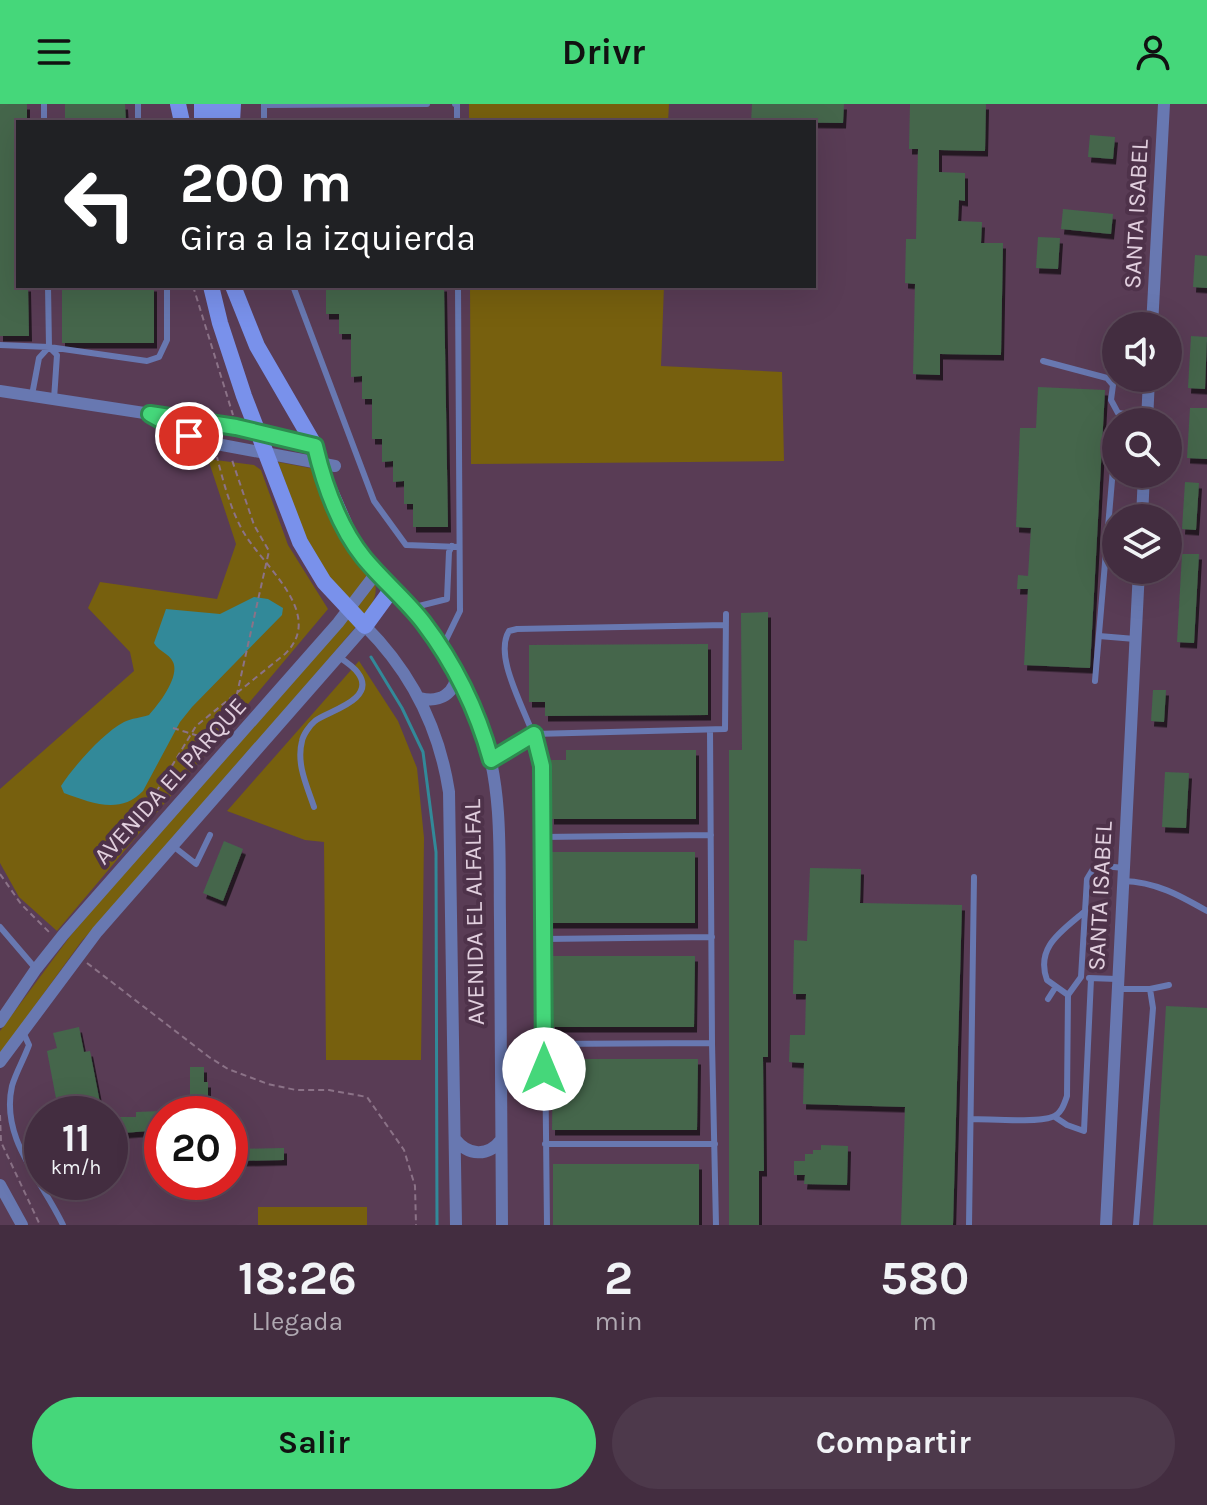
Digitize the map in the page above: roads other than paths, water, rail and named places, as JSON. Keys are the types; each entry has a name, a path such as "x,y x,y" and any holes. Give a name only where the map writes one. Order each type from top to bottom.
{"street":[{"name":"SANTA ISABEL","path":"1153,312 1164,104"},
{"name":"AVENIDA EL ALFALFAL","path":"211,288 237,399 258,433 308,559 348,610 389,652 420,698 443,757 451,810 456,1225"},
{"name":"AVENIDA EL ALFALFAL","path":"234,288 257,346 323,458 350,537 442,648 476,713 491,760 498,805 502,1225"},
{"path":"0,391 236,427 323,458"},
{"path":"150,414 189,436 214,445 266,454 323,458"},
{"name":"AVENIDA EL PARQUE","path":"0,1022 36,969 81,914 206,776 377,572"},
{"name":"SANTA ISABEL","path":"1106,1225 1138,584"},
{"path":"365,626 392,589"},
{"name":"AVENIDA EL PARQUE","path":"0,1062 97,932 365,626"},
{"path":"420,698 437,700 447,695 454,687 457,673"},
{"path":"206,776 217,779 222,790"},
{"path":"81,914 83,928 97,932"},
{"path":"36,969 42,980 54,986"},
{"path":"455,1139 468,1151 479,1153 492,1149 501,1140"},
{"path":"1,1186 22,1225"}],"lane":[{"path":"264,105 427,104"},
{"path":"32,396 39,358 49,347 48,288"},
{"path":"0,345 49,347 147,361 159,357 167,340 167,288"},
{"path":"294,288 374,501 404,544 456,547"},
{"path":"442,648 460,611 456,547 459,532 458,288"},
{"path":"49,347 57,355 54,400"},
{"path":"1043,361 1107,378 1113,385 1111,400 1115,408"},
{"path":"1095,681 1112,488"},
{"path":"411,608 447,599 449,552 456,547"},
{"path":"491,760 534,734 725,729 726,614"},
{"path":"547,1225 541,757 505,660 505,637 509,631 726,625"},
{"path":"1099,636 1136,639"},
{"path":"314,807 299,760 302,738 316,719 340,710 356,697 362,684 359,673 339,656"},
{"path":"710,730 716,1225"},
{"path":"173,846 196,864 210,835"},
{"path":"542,837 711,835"},
{"path":"1055,1117 1067,1096 1068,995 1081,977 1088,873 1104,866 1140,882 1171,890 1207,911"},
{"path":"969,1225 974,877"},
{"path":"1068,995 1047,980 1043,955 1053,938 1084,912"},
{"path":"0,927 36,969"},
{"path":"544,939 712,937"},
{"path":"1081,977 1150,989 1169,985"},
{"path":"972,1119 1055,1117 1084,1131 1091,979"},
{"path":"1048,999 1055,988"},
{"path":"1136,1225 1153,1008 1150,989"},
{"path":"22,1030 29,1045 9,1102 11,1130 63,1225"},
{"path":"544,1044 712,1043"},
{"path":"545,1144 715,1144"}],"water":[{"path":"254,597 268,599 283,608 282,615 180,722 143,791 125,803 115,805 95,803 64,793 61,786 98,742 124,722 149,715 167,690 174,675 173,662 154,643 166,609 220,614"}],"waterway":[{"path":"371,657 402,708 423,752 436,852 437,1225"}]}
